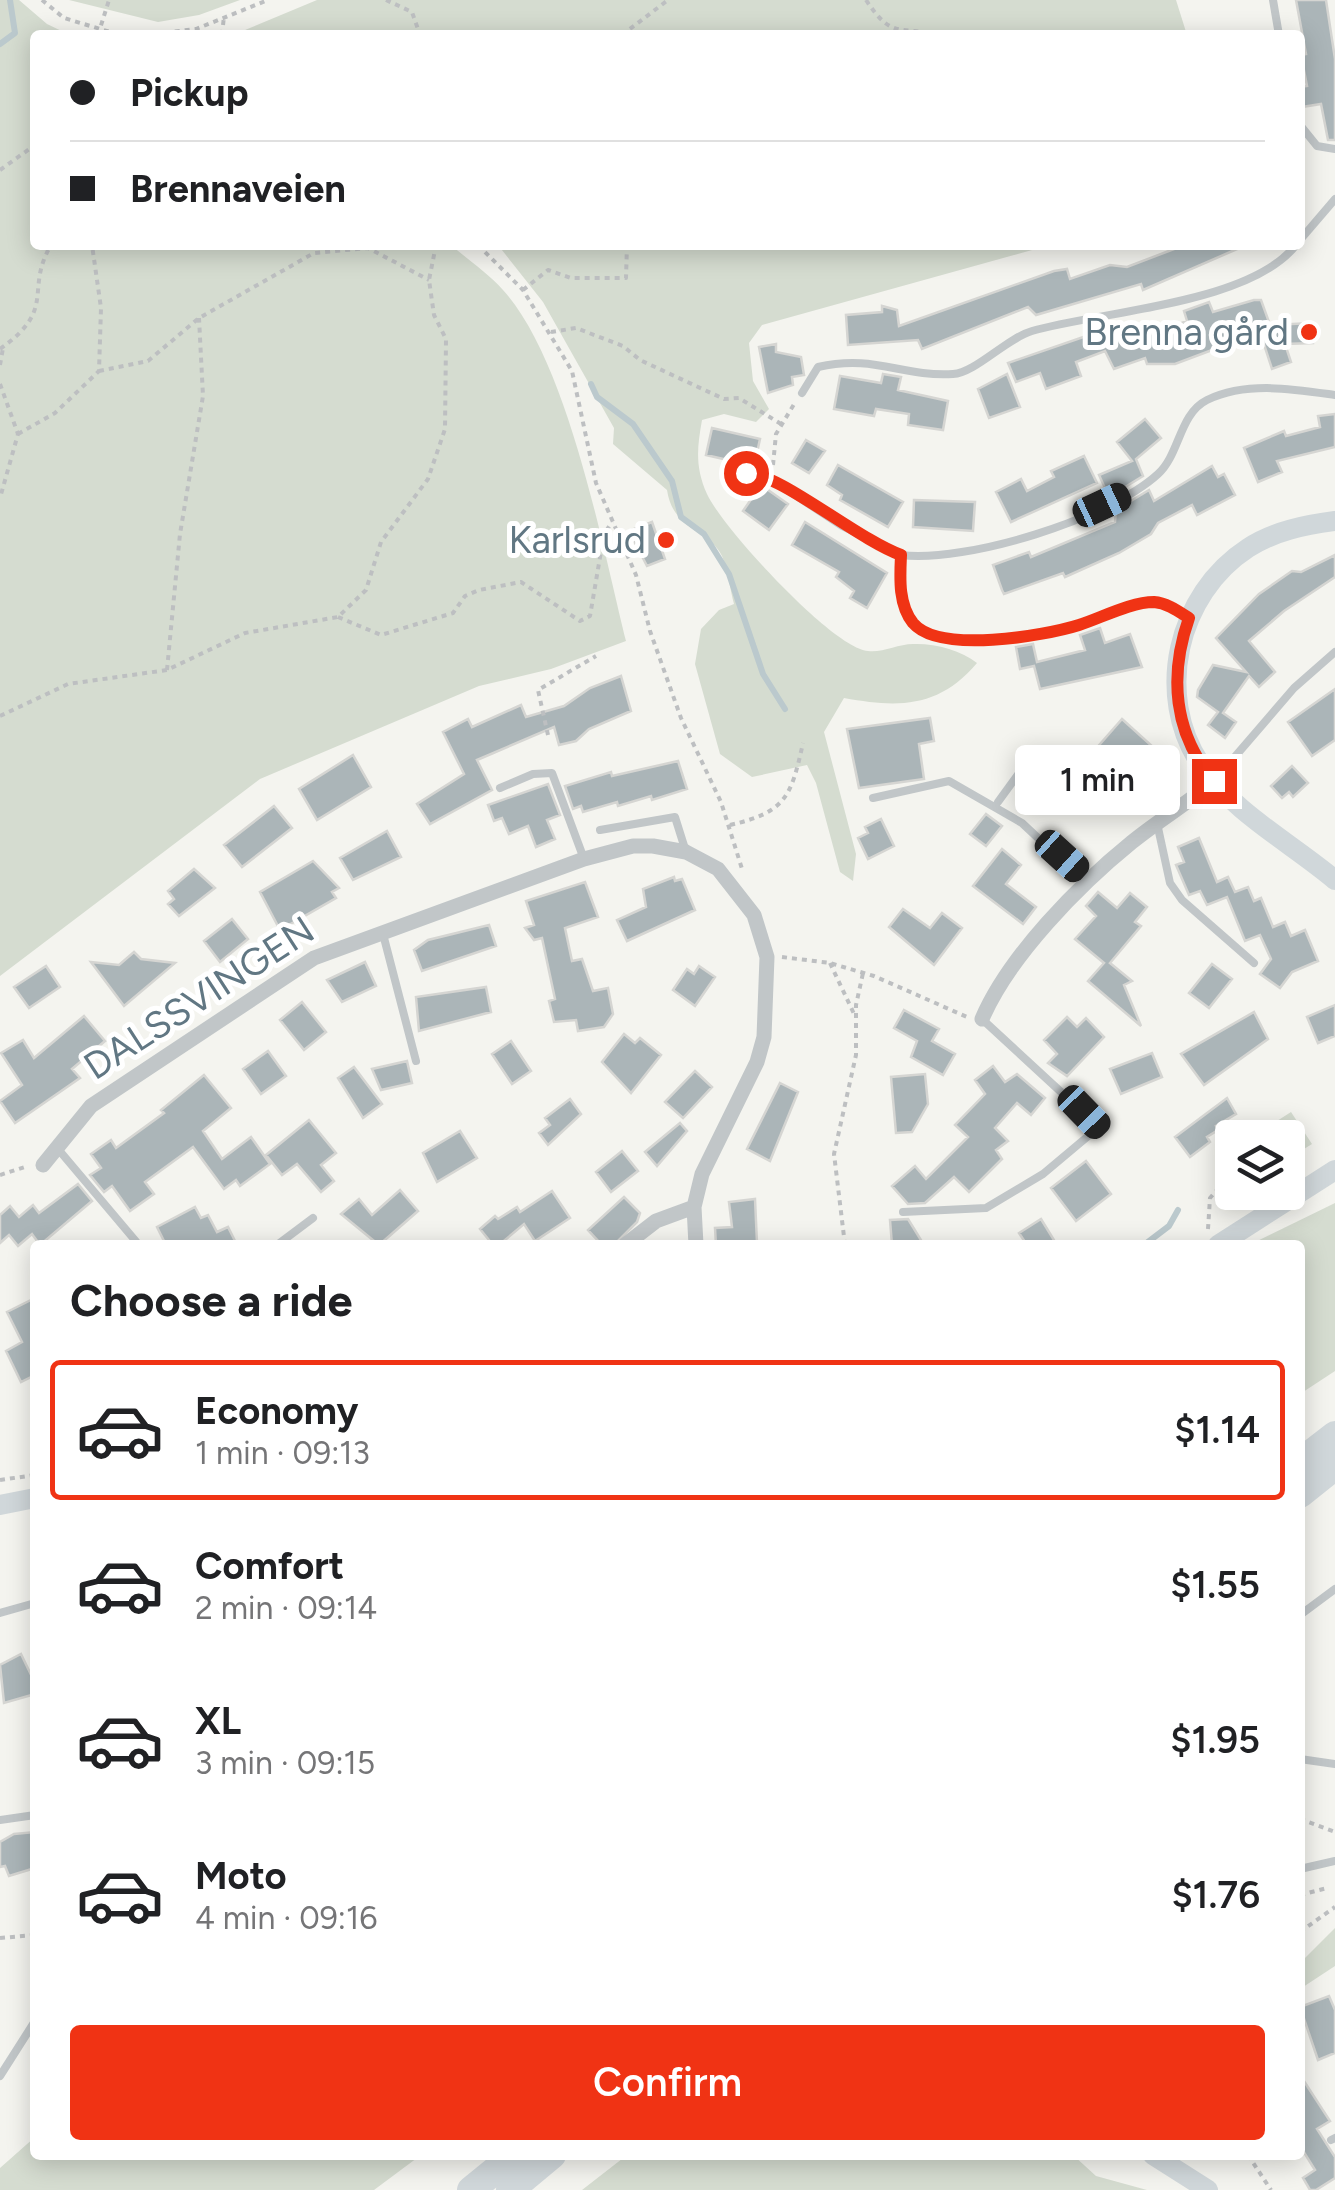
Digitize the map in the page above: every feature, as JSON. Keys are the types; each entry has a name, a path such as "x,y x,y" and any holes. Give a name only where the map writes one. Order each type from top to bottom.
{"highway":[{"path":"1305,1441 1335,1435"},
{"path":"1305,1458 1335,1435"},
{"path":"1305,1490 1335,1466"},
{"path":"471,2190 508,2160"},
{"path":"510,2190 546,2160"}],"street":[{"path":"1335,521 1297,528 1248,548 1219,573 1189,618 1178,660 1178,702 1188,740 1214,781 1335,880"},
{"path":"982,1020 994,990 1087,884 1157,823 1214,781"},
{"name":"DALSSVINGEN","path":"43,1165 54,1146 90,1106 314,958 584,859 633,846 686,852 718,870 742,896 762,933 769,998 757,1062 702,1174 694,1206 696,1240"},
{"path":"1214,1240 1335,1170"},
{"path":"631,1240 656,1221 694,1206"},
{"path":"0,1505 30,1499"},
{"path":"1161,2160 1208,2190"}],"lane":[{"path":"1273,0 1279,30"},
{"path":"1305,131 1318,146 1335,150"},
{"path":"1305,234 1335,199"},
{"path":"802,393 818,368 842,362 860,360 956,374 1030,332 1170,303 1262,272 1288,250"},
{"path":"728,483 750,472 770,478 842,526 901,555 923,558 997,548 1130,492 1157,475 1170,460 1190,416 1209,399 1268,388 1335,396"},
{"path":"901,555 907,613 915,626 941,637 1011,638 1054,632 1148,602 1166,604 1189,618"},
{"path":"1214,781 1294,688 1335,652"},
{"path":"998,802 1022,770"},
{"path":"500,788 533,774 552,774 584,859"},
{"path":"873,798 949,781 1022,822 1087,884"},
{"path":"600,830 675,817 686,852"},
{"path":"1157,823 1166,868 1176,892 1254,963"},
{"path":"382,930 416,1061"},
{"path":"903,1212 986,1208 1043,1174 1099,1128 982,1020"},
{"path":"54,1146 134,1240"},
{"path":"284,1240 313,1218"},
{"path":"1305,1611 1335,1589"},
{"path":"0,1613 30,1604"},
{"path":"1305,1760 1335,1764"},
{"path":"0,1820 30,1816"},
{"path":"1305,1868 1335,1861"},
{"path":"0,2076 30,2035"}],"path":[{"path":"42,0 64,18 90,30"},
{"path":"99,30 109,0"},
{"path":"188,30 268,0"},
{"path":"386,0 412,12 418,30"},
{"path":"629,30 668,0"},
{"path":"866,0 879,20 893,30"},
{"path":"223,30 224,16"},
{"path":"0,170 30,149"},
{"path":"0,365 2,349 35,319 49,250"},
{"path":"93,250 101,308 100,371"},
{"path":"18,434 56,413 100,371 148,361 199,318 314,253 346,250"},
{"path":"372,250 430,280"},
{"path":"338,617 366,590 381,542 428,479 445,430 449,386 446,339 434,314 430,280 435,250"},
{"path":"483,250 523,290 572,371 588,457 636,575 650,631 680,718 730,825 745,881 742,896"},
{"path":"523,290 548,270 571,278 626,278 627,250"},
{"path":"168,670 180,534 203,396 199,318"},
{"path":"551,332 576,328 622,346 640,360 724,399 738,398 781,424"},
{"path":"0,384 18,434 0,498"},
{"path":"770,478 781,424 802,393"},
{"path":"0,716 68,684 168,670 245,634 338,617 381,635 453,613 466,596 479,590 521,582 580,621 590,616 604,534 612,522"},
{"path":"548,736 538,690 596,656"},
{"path":"730,825 773,812 795,780 803,743"},
{"path":"767,957 830,963 864,973 961,1016 982,1020"},
{"path":"830,963 856,1016"},
{"path":"843,1240 834,1154 856,1055 856,1016 864,973"},
{"path":"0,1175 14,1168 43,1165"},
{"path":"1214,1240 1206,1223 1210,1198 1215,1192"},
{"path":"0,1480 30,1476"},
{"path":"1305,1821 1335,1832"},
{"path":"1305,1895 1327,1888"},
{"path":"1305,1928 1335,1907"},
{"path":"0,1938 30,1935"},
{"path":"1251,2160 1270,2190"}],"shaded area":[{"path":"0,0 19,0 60,30 30,30 30,250 457,250 503,290 526,322 546,362 580,457 626,641 551,669 479,686 260,779 0,976"},
{"path":"69,0 240,0 199,15 158,22"},
{"path":"317,0 1176,0 1185,30 245,30"},
{"path":"502,250 1032,250 762,325 749,343 753,381 769,409 756,422 724,414 702,420 698,457 707,494 733,532 805,609 852,645 868,651 907,644 930,645 955,651 977,663 948,689 917,701 883,703 844,698 824,732 856,854 853,881 840,872 816,783 807,765 752,777 720,754 695,664 701,629 719,610 734,604 722,556 709,540 676,514 667,490 613,444 614,428 543,302"},
{"path":"1291,1112 1296,1120 1279,1120"},
{"path":"1335,1203 1335,1371 1305,1391 1305,1240 1259,1240"},
{"path":"1335,1928 1335,1966 1305,1986 1305,1958"},
{"path":"30,2141 30,2160 414,2160 374,2190 0,2190 0,2168"},
{"path":"621,2160 1078,2160 1096,2176 1147,2190 582,2190"}],"building":[{"path":"1296,0 1326,0 1335,59 1335,140 1328,140 1321,104 1305,107 1305,30 1302,30"},
{"path":"1171,250 1235,250 1143,290 1141,284 1036,315 1028,307 922,349 918,340 848,345 846,315 882,312 882,306 897,310 899,326 1054,271 1067,269 1070,279 1110,265 1127,267"},
{"path":"1261,300 1270,325 1313,323 1313,343 1285,344 1291,362 1272,369 1260,332 1175,364 1147,364 1145,358 1114,369 1105,351 1076,362 1081,376 1046,389 1040,373 1016,382 1008,363 1089,335 1092,340 1132,326 1134,331 1144,330 1146,336 1187,321 1184,311 1209,302 1213,312"},
{"path":"776,344 776,352 801,357 804,375 792,377 793,385 768,393 759,347"},
{"path":"883,374 901,377 898,390 948,401 943,430 908,425 909,414 876,409 874,416 834,409 840,376 881,383"},
{"path":"1007,374 1020,407 989,418 978,389"},
{"path":"1335,414 1335,447 1277,461 1282,472 1258,482 1244,448 1284,431 1286,436 1320,427 1318,416"},
{"path":"1145,419 1161,438 1136,459 1143,476 1109,497 1099,475 1132,461 1117,442"},
{"path":"712,428 760,439 754,466 706,455"},
{"path":"806,440 825,451 809,473 792,463"},
{"path":"1084,456 1097,483 1011,522 996,492 1021,479 1027,491 1054,477 1051,471"},
{"path":"838,465 903,502 888,527 840,500 842,495 827,485"},
{"path":"1212,466 1218,477 1224,474 1235,495 1197,515 1192,505 1158,523 1151,534 1119,553 1065,577 1063,573 1004,594 993,565 1029,552 1031,557 1115,522 1116,510 1149,490 1154,501"},
{"path":"761,485 788,504 769,530 743,511"},
{"path":"914,500 975,502 973,531 913,527"},
{"path":"652,522 665,559 647,566 629,531"},
{"path":"805,522 887,573 867,608 850,598 854,591 836,577 839,572 792,545"},
{"path":"1335,555 1335,577 1284,611 1249,641 1275,672 1259,687 1249,676 1223,713 1236,722 1225,738 1208,725 1218,712 1197,697 1198,690 1213,665 1246,672 1216,638 1259,594 1292,571 1301,572"},
{"path":"1100,628 1105,643 1130,634 1142,667 1040,689 1034,666 1020,669 1016,647 1033,644 1037,662 1085,650 1080,635"},
{"path":"621,676 631,711 589,729 576,741 559,745 554,727 477,760 492,790 430,824 417,804 464,774 443,732 468,719 472,727 521,705 526,717 564,706 590,688"},
{"path":"1335,689 1335,740 1312,756 1288,722"},
{"path":"930,718 934,741 919,744 924,779 859,788 847,729"},
{"path":"1122,719 1163,756 1130,795 1116,783 1102,801 1072,776"},
{"path":"353,755 371,787 317,820 299,789"},
{"path":"678,761 687,789 652,800 651,796 583,812 581,806 573,809 565,786 611,772 612,776"},
{"path":"1292,766 1308,783 1293,797 1289,792 1282,798 1271,786"},
{"path":"548,784 560,815 547,820 555,839 536,847 528,826 509,834 502,818 494,821 488,805"},
{"path":"274,806 292,828 242,867 224,845"},
{"path":"986,814 1002,826 986,846 970,834"},
{"path":"881,819 894,846 868,859 858,838 868,833 865,827"},
{"path":"387,831 401,857 353,880 340,858"},
{"path":"1199,838 1217,882 1228,877 1235,892 1248,887 1254,901 1261,898 1273,927 1285,922 1291,936 1305,930 1318,961 1292,972 1280,988 1260,974 1271,959 1260,935 1245,941 1227,897 1207,905 1200,891 1189,895 1176,865 1184,862 1178,847"},
{"path":"1002,849 1021,865 1006,884 1036,907 1023,924 973,886"},
{"path":"313,861 339,888 332,892 336,898 280,930 260,892"},
{"path":"194,869 215,888 179,916 168,904 174,899 168,891"},
{"path":"674,877 675,881 682,879 695,910 627,941 617,920 646,907 643,889"},
{"path":"585,882 598,917 565,928 572,961 582,959 593,991 608,988 613,1014 604,1027 578,1031 576,1020 554,1022 549,1001 555,999 542,938 534,940 525,928 534,925 526,901"},
{"path":"1098,892 1117,908 1130,893 1147,907 1135,922 1141,926 1110,963 1132,981 1124,985 1141,1026 1088,981 1104,963 1075,939 1096,916 1086,906"},
{"path":"903,909 930,928 942,913 962,928 934,965 889,927"},
{"path":"232,919 248,939 220,962 204,941"},
{"path":"489,925 496,946 422,971 414,950 428,940"},
{"path":"134,952 141,959 175,963 124,1006 91,962 119,965"},
{"path":"365,962 376,986 342,1002 327,980"},
{"path":"1212,964 1232,979 1209,1008 1189,993"},
{"path":"46,966 60,987 29,1008 14,987"},
{"path":"699,966 715,977 695,1006 673,990 687,969 694,974"},
{"path":"486,987 491,1012 419,1031 416,997"},
{"path":"302,1002 326,1032 304,1050 280,1020"},
{"path":"1335,1005 1335,1036 1318,1043 1307,1017"},
{"path":"904,1010 939,1029 932,1041 955,1054 943,1075 911,1057 917,1041 894,1028"},
{"path":"1254,1012 1268,1039 1204,1085 1181,1054"},
{"path":"84,1016 105,1041 72,1069 80,1078 15,1123 0,1101 22,1085 1,1053 23,1040 34,1058"},
{"path":"1067,1017 1077,1027 1086,1018 1104,1037 1067,1076 1048,1063 1057,1054 1044,1040"},
{"path":"624,1034 635,1043 640,1038 661,1055 631,1093 602,1062"},
{"path":"511,1041 531,1071 512,1084 492,1054"},
{"path":"268,1051 286,1076 261,1094 243,1069"},
{"path":"1152,1053 1162,1077 1121,1094 1110,1069"},
{"path":"407,1061 412,1083 381,1090 372,1069"},
{"path":"993,1066 1005,1082 1017,1074 1045,1098 1031,1115 1017,1103 995,1128 1008,1141 996,1150 1002,1159 969,1192 954,1177 925,1203 908,1204 892,1186 915,1166 926,1179 968,1137 955,1125 985,1094 975,1080"},
{"path":"354,1067 382,1104 363,1118 338,1078"},
{"path":"695,1071 712,1087 683,1118 665,1102"},
{"path":"925,1074 928,1104 912,1132 896,1133 891,1077"},
{"path":"204,1075 231,1108 203,1131 222,1159 251,1137 270,1164 240,1186 236,1180 224,1189 193,1147 145,1182 154,1194 130,1211 112,1186 104,1192 90,1175 101,1168 91,1154 111,1140 116,1148 164,1113 161,1110"},
{"path":"780,1083 798,1092 770,1161 747,1149"},
{"path":"1227,1098 1236,1114 1226,1120 1215,1120 1215,1132 1207,1137 1210,1142 1190,1157 1175,1137"},
{"path":"570,1099 581,1114 548,1145 539,1133 550,1125 545,1118"},
{"path":"309,1120 336,1153 321,1165 334,1181 321,1192 297,1164 282,1175 266,1155"},
{"path":"680,1123 687,1131 657,1166 645,1152"},
{"path":"460,1131 477,1158 437,1182 423,1153"},
{"path":"622,1151 638,1171 611,1192 596,1172"},
{"path":"1086,1161 1111,1194 1076,1221 1051,1188"},
{"path":"78,1184 92,1201 46,1240 36,1240 32,1234 18,1246 9,1235 0,1243 0,1215 10,1206 19,1217 33,1205 39,1213"},
{"path":"400,1190 418,1211 385,1240 373,1240 341,1214 359,1199 372,1215"},
{"path":"552,1191 570,1218 537,1240 524,1224 505,1240 489,1240 480,1229 495,1216 498,1219 517,1207 520,1212"},
{"path":"624,1197 640,1213 637,1222 619,1240 597,1240 588,1230"},
{"path":"755,1199 757,1240 716,1240 715,1228 732,1227 729,1202"},
{"path":"195,1207 201,1218 208,1215 217,1232 228,1227 234,1240 164,1240 157,1227"},
{"path":"908,1219 921,1240 892,1240 890,1220"},
{"path":"1041,1219 1054,1240 1024,1240 1019,1233"},
{"path":"30,1300 30,1378 21,1382 6,1351 22,1342 7,1312"},
{"path":"21,1654 30,1673 30,1695 4,1703 0,1665"},
{"path":"30,1832 30,1870 9,1876 5,1866 0,1867 0,1842 14,1834"},
{"path":"1329,1996 1335,2010 1335,2053 1318,2060 1305,2022 1305,2005"},
{"path":"1305,2083 1330,2121 1317,2129 1335,2157 1335,2178 1310,2190 1303,2178 1315,2170 1305,2154"}],"waterway":[{"path":"0,44 15,33 10,0"},
{"path":"591,384 597,397 633,424 672,481 681,517 704,534 729,574 763,674 785,709"},
{"path":"1151,1240 1169,1226 1178,1210"}],"place":[{"name":"Brenna gård","path":"1309,332"},
{"name":"Karlsrud","path":"666,540"}],"route":[{"path":"746,473 762,473 842,526 901,555 902,599 915,626 925,632 962,639 1011,638 1054,632 1148,602 1166,604 1189,618 1178,660 1176,689 1188,740 1214,781"}]}
